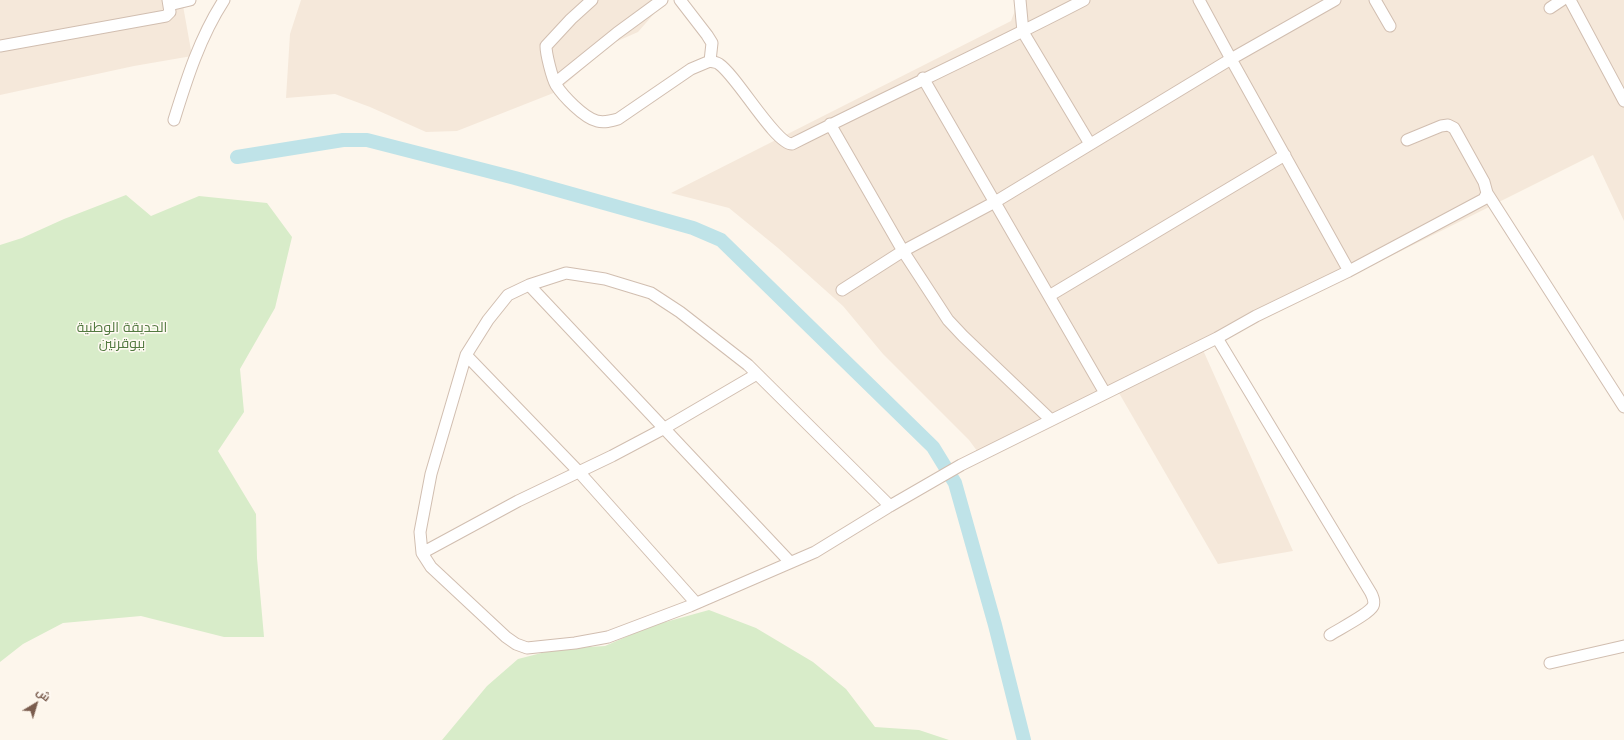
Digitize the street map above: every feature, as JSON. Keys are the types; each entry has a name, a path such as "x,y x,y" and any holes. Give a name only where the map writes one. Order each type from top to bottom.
{"street":[{"path":"0,46 166,16 170,12 168,3 190,0"},
{"path":"174,120 198,48 224,0"},
{"path":"592,0 547,43 546,50 555,83 566,97 584,114 596,121 606,122 618,119 690,69 710,61 719,64 731,76 777,135 785,143 792,144 923,78 1023,32 1084,0"},
{"path":"555,83 617,33 662,0"},
{"path":"680,0 708,35 712,44 710,61"},
{"path":"1020,0 1023,32 1090,144"},
{"path":"1199,0 1349,271"},
{"path":"842,290 903,251 995,202 1231,59 1335,0"},
{"path":"1375,0 1390,26"},
{"path":"1550,8 1562,0"},
{"path":"1570,0 1624,101"},
{"path":"923,78 1105,393"},
{"path":"830,124 903,251 948,320 1051,420"},
{"path":"1407,140 1441,126 1448,125 1454,128 1484,182 1487,193 1624,407"},
{"path":"1049,296 1284,155"},
{"path":"890,506 748,365 680,312 651,293 605,279 566,272 529,285 508,295 488,320 466,355 430,474 420,532 422,553 431,567 506,637 516,644 527,648 562,645 608,637 696,603 815,552 928,483 961,465 1217,338 1256,316 1349,271 1484,199 1487,193"},
{"path":"529,285 663,430 790,562"},
{"path":"1217,338 1371,593 1374,601 1373,606 1368,612 1330,635"},
{"path":"466,355 579,472 696,603"},
{"path":"422,553 518,500 579,472 663,430 757,374"},
{"path":"1550,663 1624,646"}],"shaded area":[{"path":"0,0 182,0 192,56 134,66 0,95"},
{"path":"301,0 666,0 638,32 613,43 556,92 457,131 426,132 370,107 335,94 286,98 290,34"},
{"path":"1019,0 1624,0 1624,221 1593,155 1203,350 1293,551 1218,564 1119,393 983,459 969,440 883,354 843,306 778,248 729,208 671,193 1011,21"}],"green space":[{"name":"الحديقة الوطنية ببوقرنين","path":"126,195 151,216 199,196 267,203 292,237 275,308 240,369 244,412 218,451 256,514 257,558 264,637 224,637 141,616 63,623 23,644 0,662 0,245 22,238 64,219"},
{"path":"709,610 756,628 813,662 846,689 875,727 919,730 949,740 442,740 487,686 518,659 557,649 605,646 651,626"}],"waterway":[{"path":"237,157 343,140 367,140 515,178 693,228 721,240 933,447 955,483 995,625 1024,740"}]}
